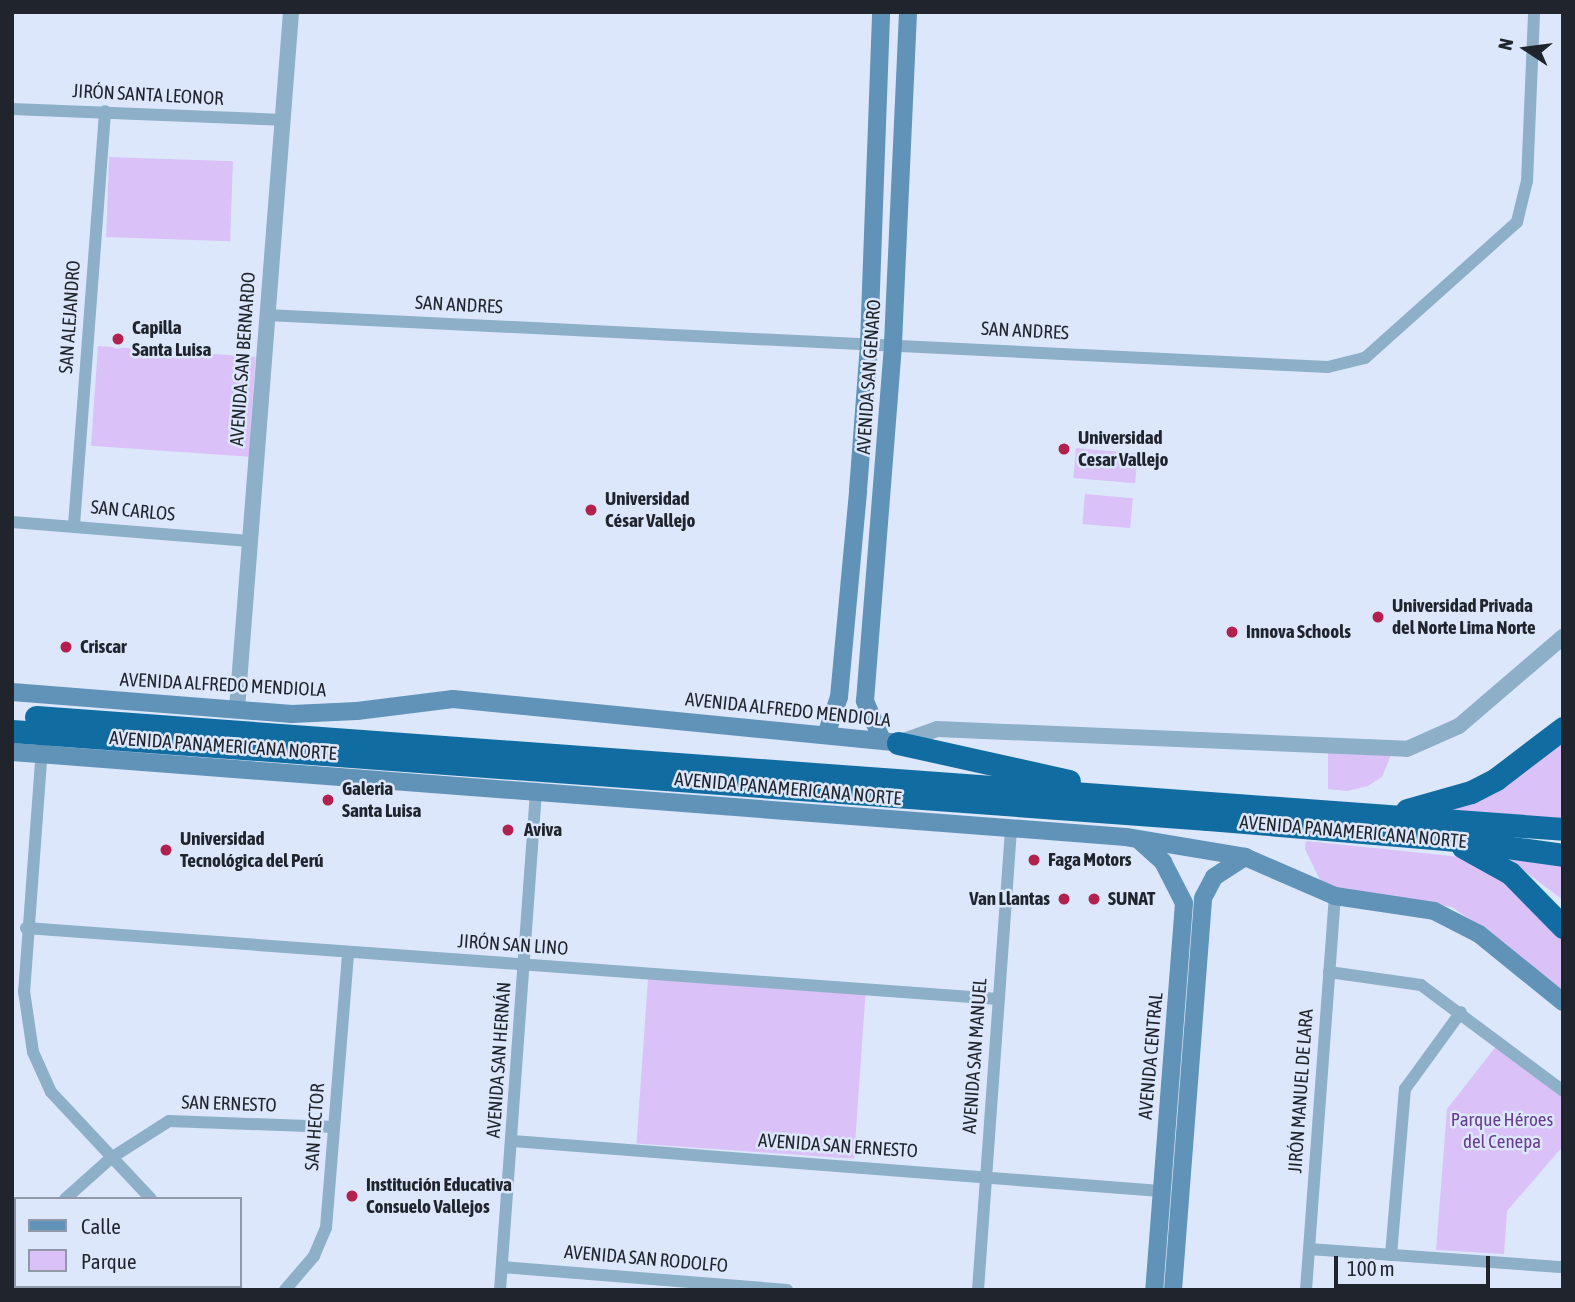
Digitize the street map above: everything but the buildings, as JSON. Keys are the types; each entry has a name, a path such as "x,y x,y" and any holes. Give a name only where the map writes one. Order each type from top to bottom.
{"highway":[{"name":"AVENIDA PANAMERICANA NORTE","path":"12,716 1390,814 1563,830"},
{"path":"1390,814 1453,798 1496,779 1563,728"},
{"name":"AVENIDA PANAMERICANA NORTE","path":"12,731 42,743 1448,839 1563,855"},
{"path":"890,742 1012,766 1108,794"},
{"path":"1448,839 1510,873 1563,926"}],"main road":[{"name":"AVENIDA SAN GENARO","path":"826,735 838,704 856,519 869,343 881,12"},
{"name":"AVENIDA SAN GENARO","path":"890,742 871,723 866,701 893,343 908,12"},
{"path":"856,519 879,522"},
{"name":"AVENIDA ALFREDO MENDIOLA","path":"12,692 292,714 357,712 453,699 890,742"},
{"path":"12,752 42,743 536,791 1011,825 1245,857 1335,896 1410,906 1461,923 1563,1002"},
{"name":"AVENIDA CENTRAL","path":"1140,841 1163,862 1184,903 1187,983 1173,1290"},
{"name":"AVENIDA CENTRAL","path":"1154,1290 1160,1191 1187,983 1206,887 1245,857"}],"street":[{"name":"AVENIDA SAN BERNARDO","path":"237,709 291,12"},
{"name":"SAN ANDRES","path":"267,315 893,343 1328,367 1366,358 1517,222 1527,181 1534,12"},
{"name":"JIRÓN SANTA LEONOR","path":"12,109 283,120"},
{"name":"SAN ALEJANDRO","path":"74,525 105,111"},
{"name":"SAN CARLOS","path":"12,522 249,541"},
{"name":"AVENIDA ALFREDO MENDIOLA","path":"890,742 937,729 1407,749 1459,726 1563,637"},
{"path":"42,743 26,928 24,1001 33,1052 51,1092 149,1197"},
{"name":"AVENIDA SAN HERNÁN","path":"500,1290 513,1141 536,791"},
{"name":"AVENIDA SAN MANUEL","path":"978,1290 1011,825"},
{"name":"JIRÓN MANUEL DE LARA","path":"1306,1290 1335,896"},
{"name":"JIRÓN SAN LINO","path":"26,928 348,954 524,964 998,999"},
{"name":"SAN HECTOR","path":"285,1290 314,1256 326,1228 348,954"},
{"path":"1329,972 1412,982 1461,1012 1563,1091"},
{"path":"1391,1255 1405,1089 1461,1012"},
{"name":"SAN ERNESTO","path":"67,1197 111,1158 153,1129 185,1119 334,1127"},
{"name":"AVENIDA SAN ERNESTO","path":"513,1141 1160,1191"},
{"path":"1309,1249 1563,1267"},
{"name":"AVENIDA SAN RODOLFO","path":"502,1267 788,1290"}],"green space":[{"path":"109,157 233,161 230,241 106,237"},
{"path":"98,346 256,357 249,457 91,446"},
{"path":"1076,448 1138,453 1135,483 1073,478"},
{"path":"1085,494 1133,498 1130,528 1082,524"},
{"path":"1563,742 1563,820 1446,811"},
{"path":"1328,750 1391,755 1382,777 1368,786 1347,791 1328,789"},
{"path":"1306,841 1461,857 1498,873 1543,909 1563,941 1563,993 1509,947 1452,907 1334,890 1321,882 1305,849"},
{"path":"1509,859 1563,866 1563,900"},
{"path":"648,979 865,994 854,1159 636,1144"},
{"name":"Parque Héroes del Cenepa","path":"1497,1045 1563,1098 1563,1146 1507,1211 1504,1254 1436,1250 1447,1109"}],"place":[{"name":"Capilla Santa Luisa","path":"118,339"},
{"name":"Universidad Cesar Vallejo","path":"1064,449"},
{"name":"Universidad César Vallejo","path":"591,510"},
{"name":"Universidad Privada del Norte Lima Norte","path":"1378,617"},
{"name":"Innova Schools","path":"1232,632"},
{"name":"Criscar","path":"66,647"},
{"name":"Galeria Santa Luisa","path":"328,800"},
{"name":"Aviva","path":"508,830"},
{"name":"Universidad Tecnológica del Perú","path":"166,850"},
{"name":"Faga Motors","path":"1034,860"},
{"name":"Van Llantas","path":"1064,899"},
{"name":"SUNAT","path":"1094,899"},
{"name":"Institución Educativa Consuelo Vallejos","path":"352,1196"}]}
